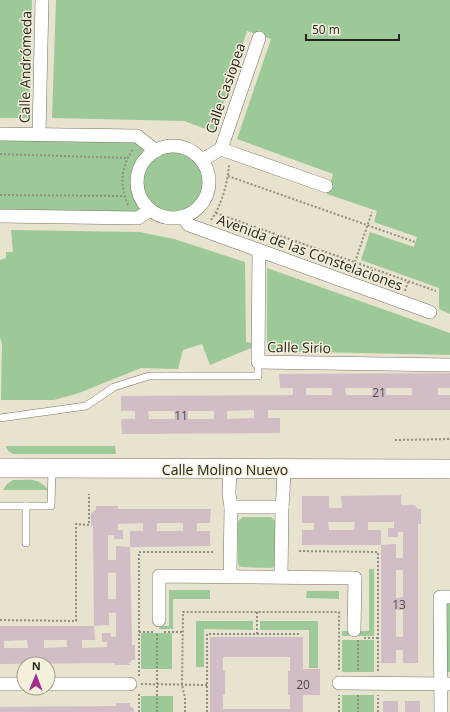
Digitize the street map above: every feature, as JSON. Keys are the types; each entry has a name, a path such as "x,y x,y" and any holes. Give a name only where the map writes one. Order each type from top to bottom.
{"street":[{"name":"Calle Andrómeda","path":"40,134 42,0"},
{"name":"Calle Casiopea","path":"221,149 259,38"},
{"path":"0,134 138,136 156,150"},
{"path":"176,146 190,151 202,160 208,171 210,182 208,194 202,204 194,212 183,217 172,218 160,216 150,210 142,201 138,190 137,179 140,167 143,162 156,150 176,146"},
{"path":"202,160 221,149 326,186"},
{"path":"0,216 138,218 150,210"},
{"name":"Avenida de las Constelaciones","path":"183,217 189,225 430,312"},
{"name":"Calle Sirio","path":"259,251 258,362 450,365"},
{"name":"Calle Molino Nuevo","path":"0,468 450,469"},
{"path":"230,469 230,576"},
{"path":"281,577 284,469"},
{"path":"231,507 282,507"},
{"path":"158,626 159,576 355,578 356,634"},
{"path":"441,712 445,684 440,597 450,597"},
{"path":"339,683 445,684"},
{"path":"0,684 16,684"},
{"path":"56,684 135,684"}],"lane":[{"path":"0,418 86,406 114,387 149,376 258,376 258,362"},
{"path":"0,506 51,506 52,468"},
{"path":"26,506 26,543"}],"path":[{"path":"128,206 124,196 121,178 127,158 134,147"},
{"path":"0,154 127,158"},
{"path":"208,224 216,213 228,176 229,163"},
{"path":"228,176 415,242"},
{"path":"0,194 124,196"},
{"path":"355,262 372,212"},
{"path":"216,213 436,291"},
{"path":"282,244 284,238"},
{"path":"404,294 408,281"},
{"path":"394,440 450,440"},
{"path":"0,620 76,621 76,524 89,525 89,494"},
{"path":"185,712 185,698 182,685 183,612 339,612 339,712"},
{"path":"257,612 257,634"},
{"path":"157,712 158,626"},
{"path":"207,712 207,634 300,634"},
{"path":"356,634 358,675"},
{"path":"139,712 135,684 207,685"},
{"path":"358,692 358,712"},
{"path":"378,692 378,712"}],"green space":[{"path":"0,0 32,0 29,118 0,118"},
{"path":"56,0 450,0 450,314 439,309 439,288 361,260 370,232 414,247 417,237 374,222 377,211 327,194 333,174 237,139 271,39 247,31 214,132 184,121 52,118"},
{"path":"0,137 136,139 145,147 136,163 132,180 135,200 141,210 133,214 0,212"},
{"path":"167,152 179,152 195,160 201,170 203,182 201,194 195,204 179,212 167,212 151,204 143,188 143,176 151,160"},
{"path":"11,230 139,232 174,239 245,262 246,342 252,343 251,348 210,365 202,344 183,350 178,369 141,368 79,393 54,400 1,400 2,344 0,337 0,260 6,258 6,252 13,252"},
{"path":"267,268 450,333 450,355 267,351"},
{"path":"6,446 115,446 116,454 13,454 8,451"},
{"path":"13,480 37,481 48,490 3,490 7,484"},
{"path":"243,517 271,517 276,522 276,564 272,568 239,566 238,521"},
{"path":"369,569 374,569 374,636 342,636 342,631 369,631"},
{"path":"169,590 210,590 210,599 173,599 173,629 159,629 159,626 169,626"},
{"path":"307,591 339,591 339,599 306,598"},
{"path":"446,604 450,604 450,672 446,672"},
{"path":"196,621 253,621 253,630 204,629 204,667 196,667"},
{"path":"260,621 318,621 318,668 309,668 309,630 260,630"},
{"path":"141,633 172,633 172,669 141,669"},
{"path":"342,640 374,640 374,672 342,672"},
{"path":"342,695 374,695 374,712 342,712"},
{"path":"141,696 173,696 173,712 141,712"}],"building":[{"path":"450,373 450,388 438,388 438,395 450,395 450,410 268,410 268,418 280,418 280,433 122,434 121,419 135,419 135,411 121,411 121,396 293,395 293,388 280,388 279,374","holes":["306,388 332,388 332,395 306,395","345,388 372,388 372,395 346,395","386,388 412,388 412,395 386,395","254,410 254,418 227,419 227,411","148,411 174,411 175,419 149,419","188,411 214,411 214,419 188,419"]},
{"path":"401,495 401,505 415,505 418,509 421,509 421,524 418,524 418,663 403,663 403,650 396,650 396,663 381,663 381,545 302,545 302,530 314,530 314,523 302,523 302,496 329,496 329,508 342,508 341,496","holes":["328,522 355,522 354,530 329,530","368,522 394,522 394,528 388,528 388,537 398,537 398,532 403,532 403,558 396,558 396,544 381,545 381,530 368,530","396,570 403,570 403,597 396,598","396,610 403,610 403,637 396,637"]},
{"path":"96,506 118,506 118,509 211,509 210,523 197,523 197,531 210,531 210,546 130,547 132,645 135,645 135,660 132,660 129,663 130,665 115,665 115,663 56,664 56,656 16,656 16,664 0,664 0,626 94,626 93,526 91,526 91,513 96,509","holes":["143,523 143,531 130,531 130,547 116,546 116,560 108,560 108,535 114,535 114,539 123,539 123,530 118,530 118,524","157,523 183,523 183,531 157,531","108,573 116,573 116,599 108,599","109,613 116,613 116,637 111,637 111,633 102,633 102,642 107,642 107,647 82,648 82,640 95,640 94,626 109,625","27,640 28,648 4,648 4,641","44,640 67,640 67,647 44,648"]},
{"path":"210,637 303,637 303,669 320,669 320,695 303,695 303,712 210,712","holes":["223,657 290,657 290,671 288,671 288,695 290,695 290,709 223,709 223,695 225,695 225,671 223,671"]},
{"path":"383,701 398,701 398,712 383,712"},
{"path":"405,701 420,701 420,712 405,712"},
{"path":"116,703 130,703 130,706 134,708 134,712 0,712 0,707 116,706"}]}
